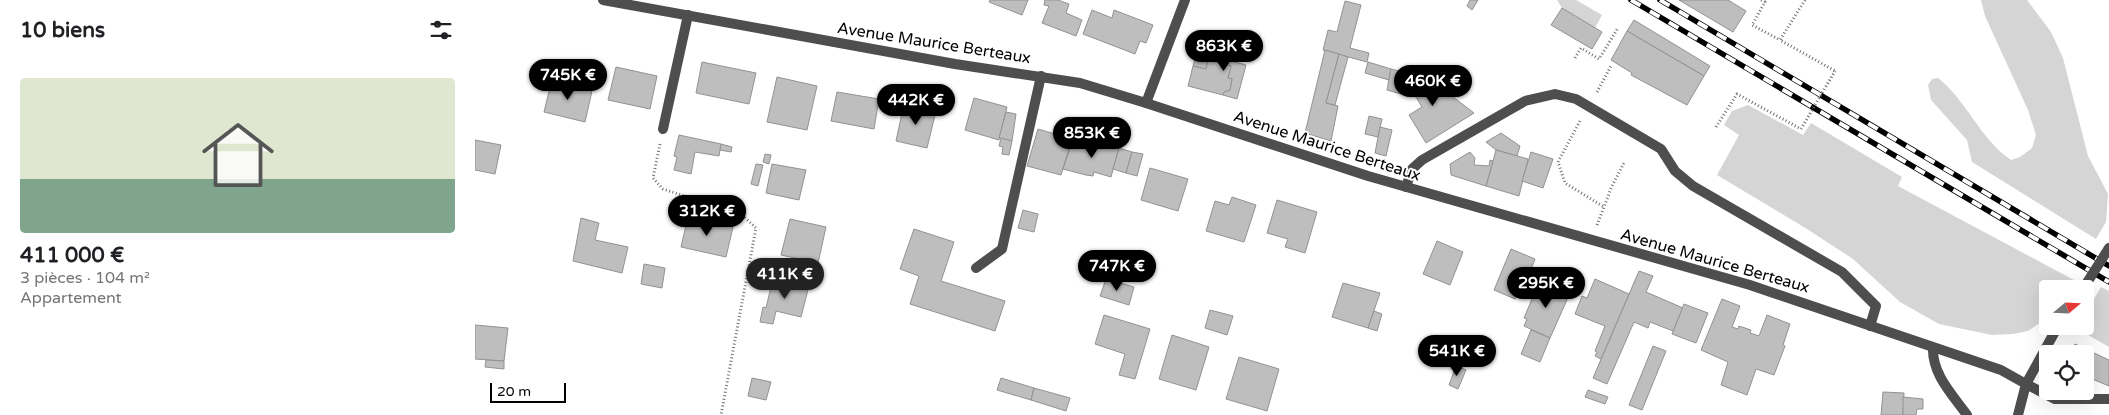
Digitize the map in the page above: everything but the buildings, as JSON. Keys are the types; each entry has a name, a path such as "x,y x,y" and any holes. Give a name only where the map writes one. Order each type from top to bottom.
{"street":[{"name":"Avenue Maurice Berteaux","path":"603,0 689,14 955,64 1080,83 1368,176 1750,285 2001,370 2055,399 2109,399"},
{"path":"1146,103 1185,0"},
{"path":"663,129 689,14"},
{"path":"976,268 1002,248 1041,76"},
{"path":"1406,187 1412,169 1422,160 1525,101 1555,94 1576,99 1661,149 1675,170 1693,186 1842,272 1875,306 1870,326"},
{"path":"2089,280 2109,248"},
{"path":"2018,415 2026,384 2053,335"},
{"path":"1933,348 1933,361 1939,375 1967,415"}],"path":[{"path":"1716,127 1737,94 1801,129 1835,71 1752,25 1765,2 1761,0"},
{"path":"1780,40 1805,0"},
{"path":"1575,58 1581,48 1599,59 1618,28"},
{"path":"663,129 653,178 663,188 742,215 756,228 721,415"},
{"path":"1570,140 1558,162 1565,183 1604,207"},
{"path":"1591,240 1625,161"}],"shaded area":[{"path":"1557,0 1576,0 1602,15 1595,28 1562,8"},
{"path":"1981,0 2027,0 2051,32 2063,58 2088,156 2108,194 2106,222 2096,239 1972,162 1967,140 1931,100 1928,85 1932,79 1938,78 1948,87 1991,142 2011,160 2020,157 2032,148 2036,135 2028,110 1985,16"},
{"path":"1748,105 1803,135 1811,123 1902,177 1898,186 2074,280 2039,280 2039,323 2028,331 1992,335 1939,324 1900,302 1853,259 1717,175 1739,135 1724,125 1732,111"},
{"path":"2101,287 2109,291 2109,347 2088,335 2094,335 2094,299"}],"railway":[{"path":"1631,0 2109,282"},
{"path":"1660,0 2109,266"}]}
